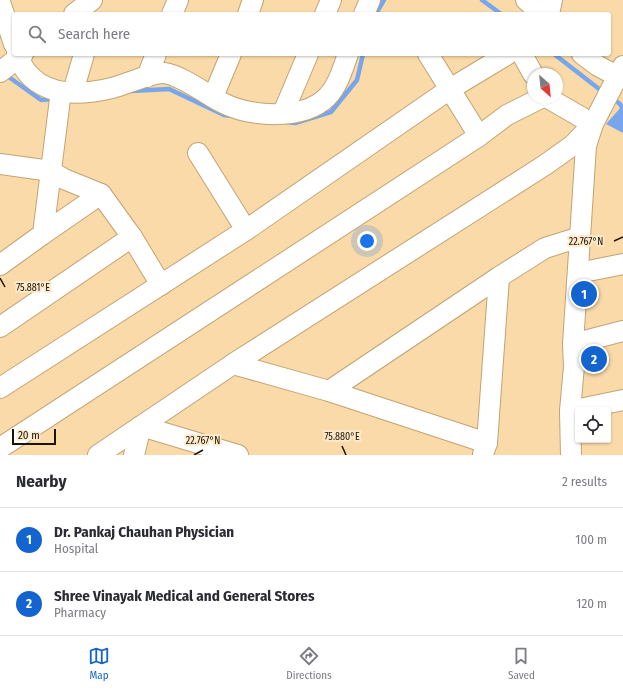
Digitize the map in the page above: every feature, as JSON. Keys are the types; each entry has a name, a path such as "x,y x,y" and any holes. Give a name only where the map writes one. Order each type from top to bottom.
{"street":[{"path":"77,12 92,0"},
{"path":"96,12 99,0"},
{"path":"173,12 178,0"},
{"path":"249,12 254,0"},
{"path":"326,12 331,0"},
{"path":"365,12 370,0"},
{"path":"526,0 540,12"},
{"path":"549,12 552,0"},
{"path":"0,2 12,49"},
{"path":"43,234 51,171 67,96 83,56"},
{"path":"147,77 155,56"},
{"path":"213,97 230,56"},
{"path":"283,113 307,56"},
{"path":"67,96 112,88 163,73 174,75 222,103 244,111 268,114 297,113 312,108 327,97 337,83 347,56"},
{"path":"429,56 479,136"},
{"path":"0,388 246,230 450,89 505,56"},
{"path":"523,56 530,68"},
{"path":"571,455 570,411 574,366 573,344 586,146 596,118 618,75 598,66 585,56"},
{"path":"14,57 30,76 42,86 63,92 67,96"},
{"path":"0,448 479,136 508,115 529,104"},
{"path":"562,104 596,118"},
{"path":"98,455 233,364 546,165 573,145 596,118"},
{"path":"198,153 246,230"},
{"path":"0,164 51,171 64,179 101,194 132,237 161,285"},
{"path":"0,264 101,194"},
{"path":"0,327 132,237"},
{"path":"329,391 499,277 545,248 580,237"},
{"path":"578,273 623,264"},
{"path":"233,364 329,391 484,449 499,277"},
{"path":"573,344 623,330"},
{"path":"570,411 623,400"},
{"path":"141,426 209,451 238,455"},
{"path":"134,455 141,426"}],"water":[{"path":"623,105 623,133 606,124"}],"waterway":[{"path":"377,12 384,0"},
{"path":"482,0 498,12"},
{"path":"287,122 295,123 331,112 357,80 363,56"},
{"path":"557,56 603,92"},
{"path":"6,75 41,100 54,99"},
{"path":"131,91 169,89 224,115 232,116"},
{"path":"612,98 620,104 623,109"}],"place":[{"name":"Dr. Pankaj Chauhan Physician","path":"584,294"},
{"name":"Shree Vinayak Medical and General Stores","path":"594,359"}]}
